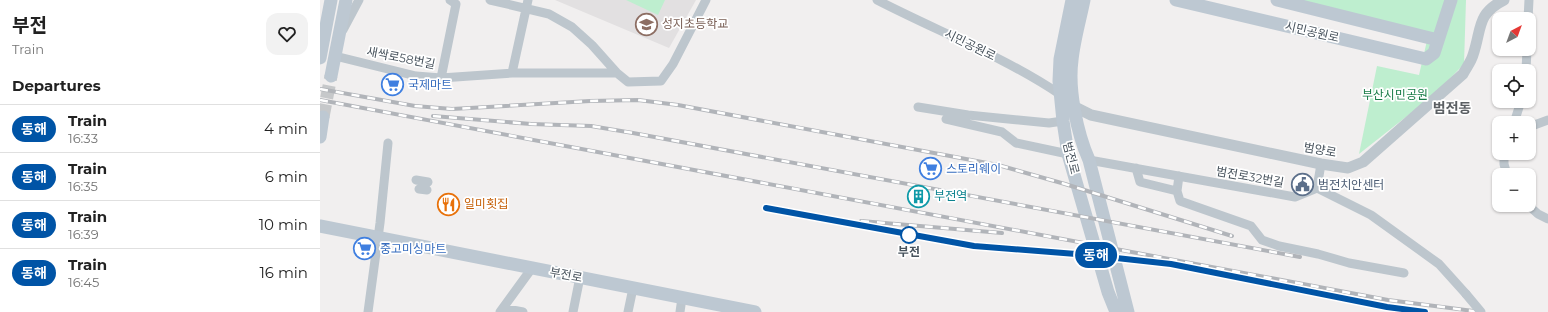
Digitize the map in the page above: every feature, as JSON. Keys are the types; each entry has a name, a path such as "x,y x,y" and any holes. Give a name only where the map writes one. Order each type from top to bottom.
{"main road":[{"path":"320,58 322,33 331,0"},
{"path":"331,76 346,0"},
{"path":"1065,0 1065,9 1073,25 1085,20 1090,5 1094,0"},
{"name":"범전로","path":"1072,0 1072,84 1075,107 1082,143 1089,160 1128,312"},
{"name":"범전로","path":"1084,0 1060,59 1059,81 1063,121 1068,154 1108,292 1116,312"},
{"name":"시민공원로","path":"1176,0 1426,59 1434,53 1451,0"},
{"name":"시민공원로","path":"1277,0 1438,40"},
{"path":"320,137 323,117"},
{"name":"부전로","path":"320,226 580,277 682,298 730,310 755,312"}],"street":[{"path":"322,33 340,34 359,0"},
{"path":"441,78 456,4 450,0"},
{"path":"490,0 527,4 572,27 592,45 617,73 628,82 660,81 673,64 706,0"},
{"name":"시민공원로","path":"877,0 913,19 974,46 1036,78 1061,95"},
{"name":"범양로","path":"1061,95 1075,107 1091,115 1322,164 1348,168 1362,162 1463,74 1473,56 1481,22 1493,6 1504,0"},
{"path":"1528,12 1529,0"},
{"path":"512,73 527,4"},
{"name":"새싹로58번길","path":"335,56 416,76 441,78 512,73 617,73"},
{"path":"918,107 968,115 1049,123 1063,121"},
{"path":"946,119 1002,132 1016,143 1068,154"},
{"path":"1536,124 1548,120"},
{"path":"368,312 388,143"},
{"name":"범전로32번길","path":"1089,160 1295,197 1317,188"},
{"path":"1322,164 1317,188 1371,214 1439,264 1482,312"},
{"path":"1136,168 1140,182 1177,191"},
{"path":"1179,176 1177,191 1180,202 1251,226 1262,240 1278,246 1318,254 1349,263 1404,273"},
{"path":"1536,212 1548,219"},
{"path":"502,310 532,268"},
{"path":"573,312 580,277"},
{"path":"628,312 633,288"},
{"path":"680,312 682,298"},
{"path":"502,310 523,312"}],"shaded area":[{"name":"성지초등학교","path":"555,0 696,0 669,48"}],"green space":[{"path":"626,0 665,0 658,15"},
{"name":"부산시민공원","path":"1294,0 1466,0 1464,64 1435,94 1359,154 1377,66 1419,75 1429,32"}],"tunnel":[{"path":"323,117 331,76"}],"railway":[{"path":"320,89 415,106 452,109 590,101 638,100 678,105 998,165 1065,184 1232,236"},
{"path":"320,100 1388,300 1481,312"},
{"path":"433,116 531,124 591,126 1300,257"},
{"path":"766,209 974,246 1158,262"},
{"path":"861,221 1002,233"},
{"path":"1301,290 1387,307 1425,312"}],"train":[{"name":"동해","path":"766,208 974,246 1089,255 1171,264 1387,307 1425,312"}],"place":[{"name":"성지초등학교","path":"647,24"},
{"name":"국제마트","path":"392,85"},
{"name":"스토리웨이","path":"931,169"},
{"name":"범전치안센터","path":"1303,185"},
{"name":"부전역","path":"919,196"},
{"name":"일미횟집","path":"449,204"},
{"name":"부전","path":"909,235"},
{"name":"중고미싱마트","path":"364,249"}],"district":[{"name":"범전동","path":"1452,108"}]}
